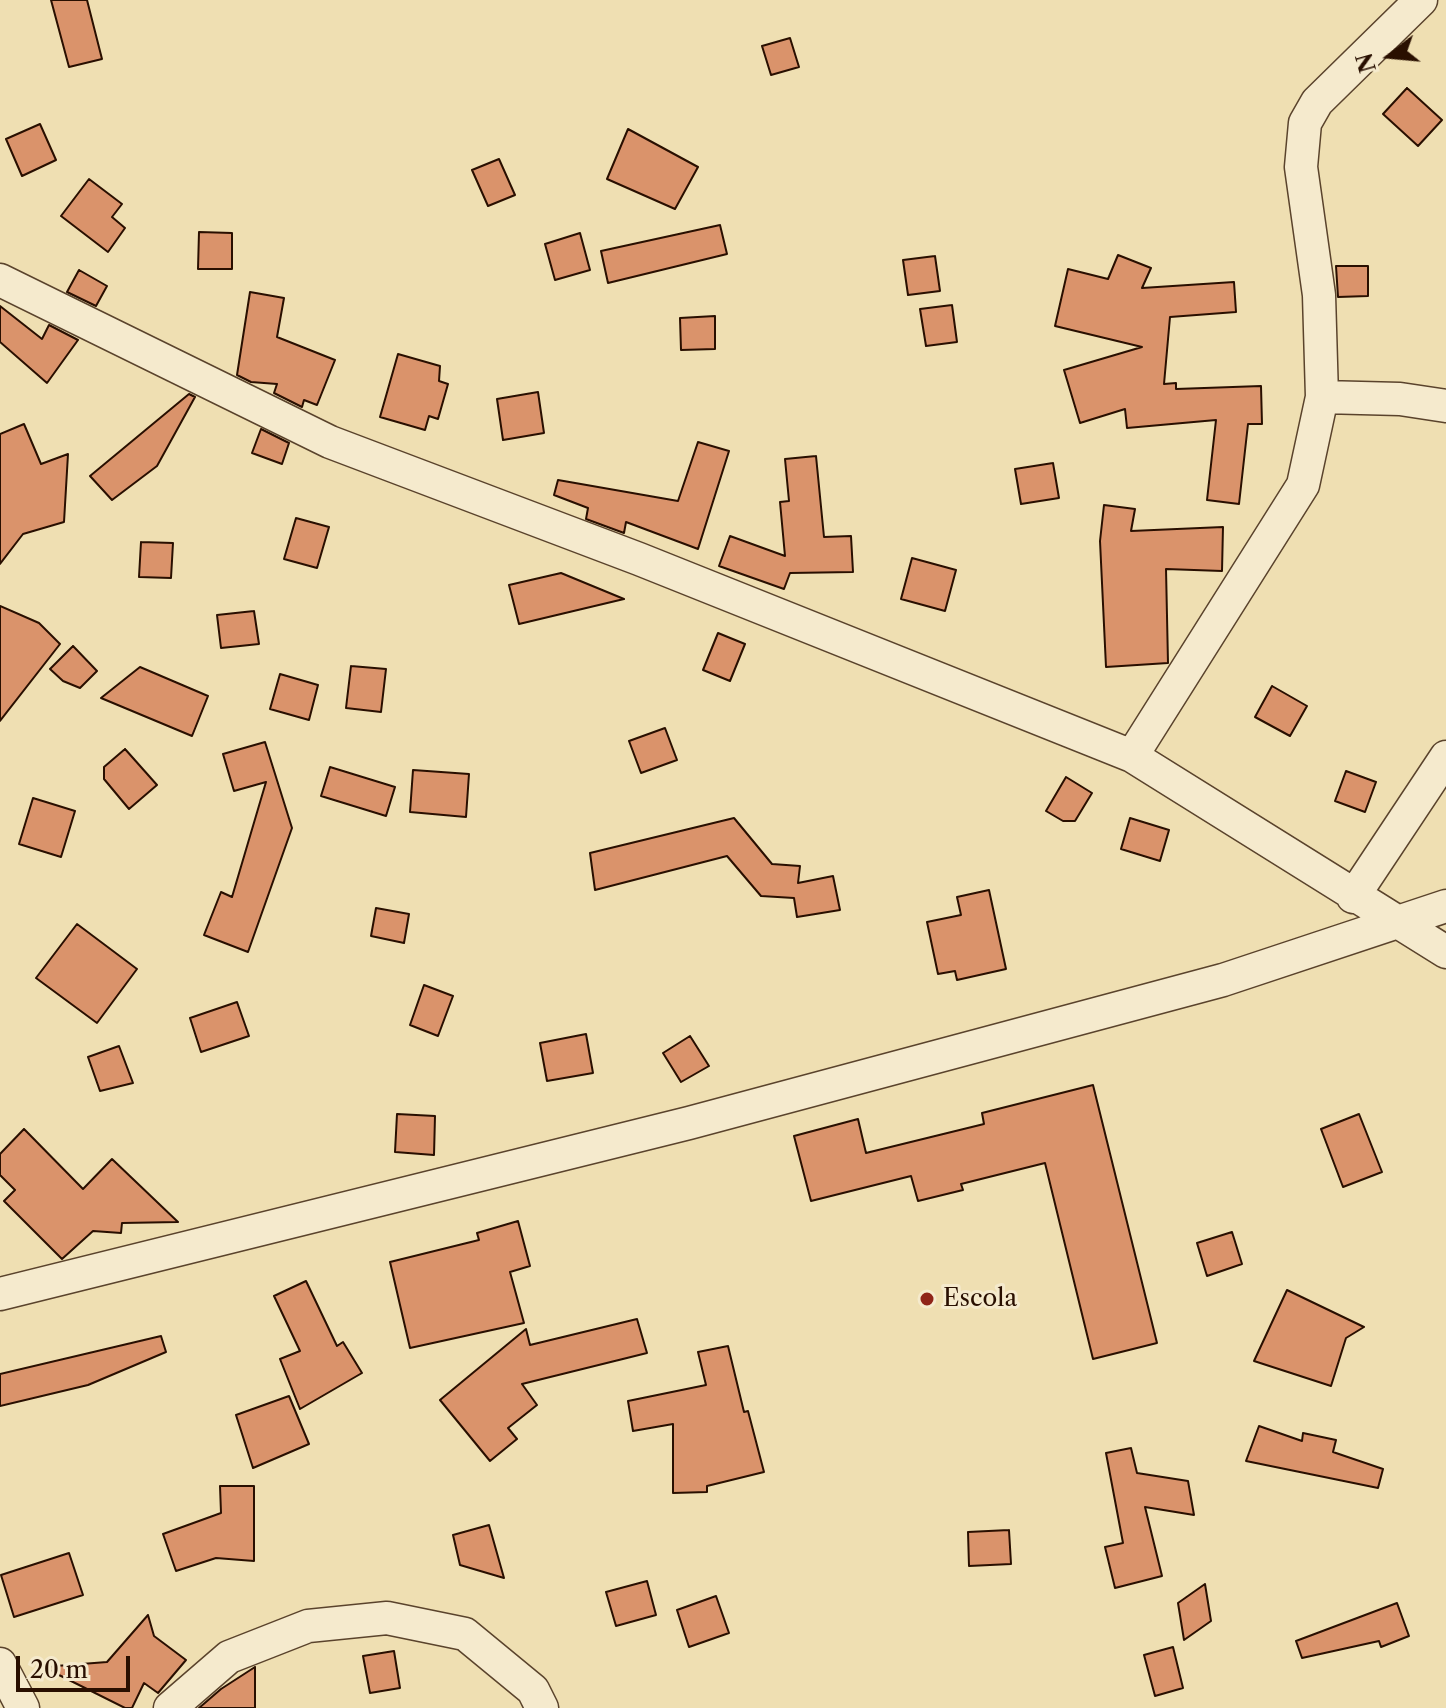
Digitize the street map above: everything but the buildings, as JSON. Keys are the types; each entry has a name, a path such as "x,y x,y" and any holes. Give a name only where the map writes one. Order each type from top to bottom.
{"street":[{"path":"1132,756 1303,485 1322,397 1319,295 1301,167 1305,123 1317,102 1421,0"},
{"path":"0,280 330,442 639,559 1132,756 1353,897 1400,922 1446,952"},
{"path":"1322,397 1400,399 1446,406"},
{"path":"1353,897 1446,757"},
{"path":"0,1294 720,1115 1223,980 1446,906"},
{"path":"170,1708 229,1657 308,1626 387,1618 465,1634 533,1690 542,1708"},
{"path":"0,1664 23,1708"}],"place":[{"name":"Escola","path":"927,1299"}]}
